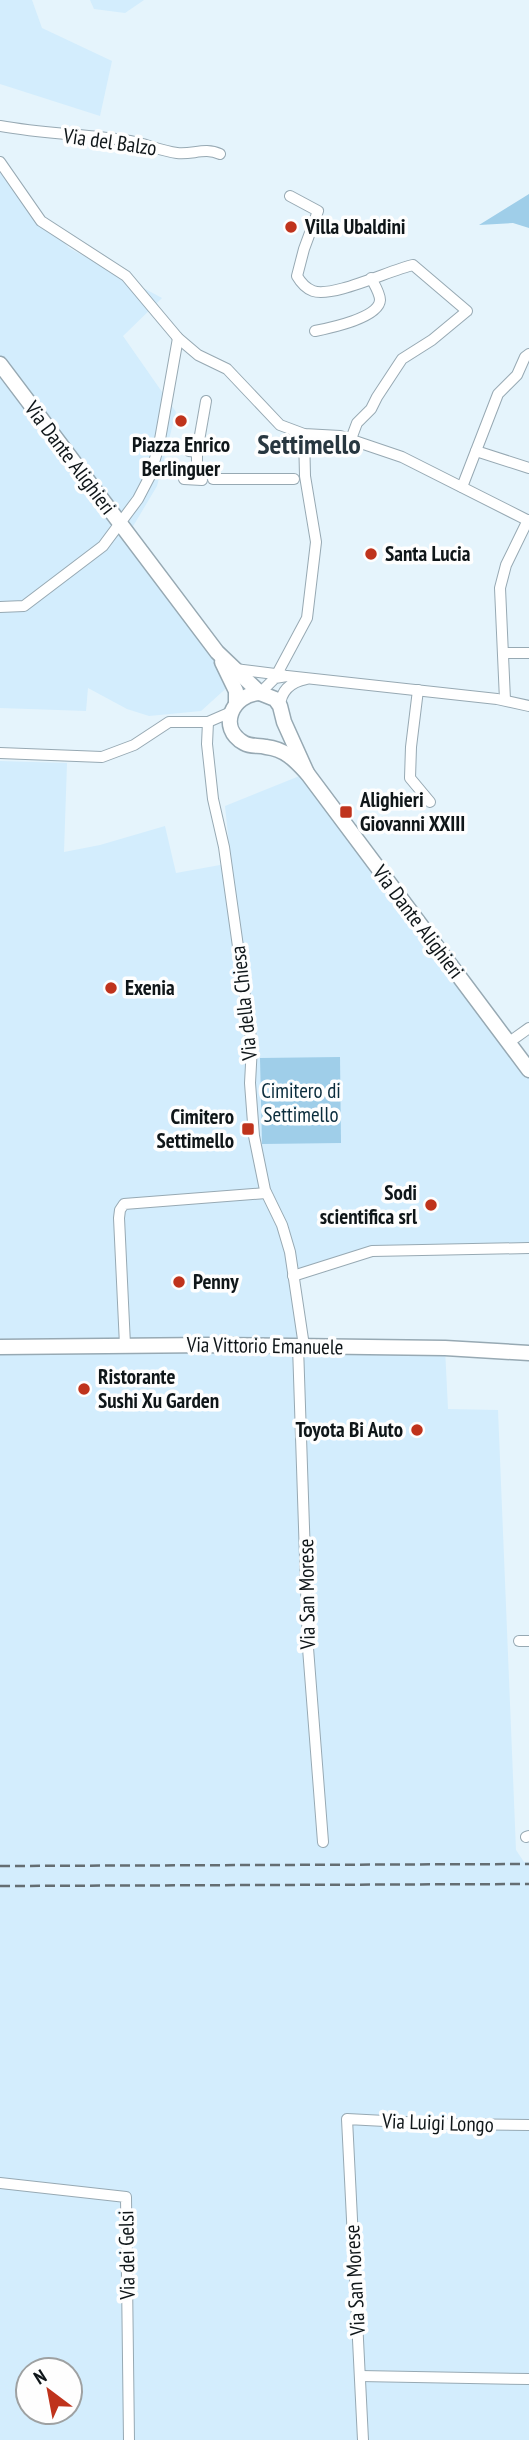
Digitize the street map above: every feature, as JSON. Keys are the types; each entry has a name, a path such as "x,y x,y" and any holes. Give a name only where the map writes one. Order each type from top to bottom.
{"main road":[{"name":"Via Dante Alighieri","path":"0,364 217,652 234,685 230,721 237,737 253,746 283,751 307,773 529,1070"},
{"name":"Via Dante Alighieri","path":"217,652 260,693 275,699 307,773"},
{"path":"233,708 246,695 260,693"},
{"path":"261,746 276,738 284,722"},
{"name":"Via Vittorio Emanuele","path":"0,1347 301,1346 445,1348 529,1353"}],"street":[{"name":"Via del Balzo","path":"0,126 50,134 80,134 129,141 179,153 210,150 220,154"},
{"path":"0,162 41,221 126,276 178,338 198,355 227,369 280,425 304,434 351,439 402,457 529,521 506,565 500,588 505,700"},
{"path":"290,196 318,211 297,276 304,285 320,292 336,290 414,265 467,311 432,340 402,359 372,409 357,423 351,439"},
{"path":"316,331 346,324 377,306 380,297 371,278"},
{"path":"0,607 24,606 103,546 138,499 150,476 159,443 178,338"},
{"path":"462,487 498,394 517,375 529,354"},
{"path":"194,455 205,401"},
{"path":"260,693 275,678 282,675 307,618 316,542 300,479 304,434"},
{"path":"476,451 529,468"},
{"path":"184,479 300,479"},
{"path":"503,653 529,653"},
{"path":"235,668 505,700 529,706"},
{"path":"280,706 281,696 287,688 299,681 317,679"},
{"path":"418,690 410,778 430,802"},
{"path":"0,753 102,757 134,745 169,722 208,722 233,708"},
{"name":"Via della Chiesa","path":"208,722 207,744 214,799 224,847 252,1046 250,1083 254,1136 266,1193 282,1225 293,1276 301,1346"},
{"path":"508,1043 529,1028"},
{"path":"125,1345 119,1218 121,1206 128,1202 266,1193"},
{"path":"293,1276 372,1251 529,1248"},
{"name":"Via San Morese","path":"301,1346 308,1648 323,1842"},
{"name":"Via San Morese","path":"347,2119 363,2440"},
{"name":"Via Luigi Longo","path":"347,2119 529,2125"},
{"name":"Via dei Gelsi","path":"0,2183 126,2197 129,2440"},
{"path":"360,2376 529,2379"}],"shaded area":[{"path":"0,0 32,0 42,28 112,61 100,116 0,84"},
{"path":"90,0 144,0 125,13 94,9"},
{"path":"0,172 69,248 162,298 123,336 176,412 157,486 132,528 243,673 201,711 149,716 127,709 88,688 86,711 0,708"},
{"path":"0,761 67,763 64,852 100,845 165,826 176,873 231,863 225,806 307,773 529,1069 529,1247 372,1251 294,1276 304,1346 445,1348 448,1409 498,1410 516,1850 524,1862 529,1862 529,2440 0,2440"}],"green space":[{"path":"529,194 529,228 513,223 479,225"},
{"name":"Cimitero di Settimello","path":"340,1057 341,1143 262,1144 260,1058"}],"railway":[{"path":"0,1866 529,1864"},
{"path":"0,1886 529,1884"}],"place":[{"name":"Villa Ubaldini","path":"291,227"},
{"name":"Piazza Enrico Berlinguer","path":"181,421"},
{"name":"Santa Lucia","path":"371,554"},
{"name":"Alighieri Giovanni XXIII","path":"346,812"},
{"name":"Exenia","path":"111,988"},
{"name":"Cimitero Settimello","path":"248,1129"},
{"name":"Sodi scientifica srl","path":"431,1205"},
{"name":"Penny","path":"179,1282"},
{"name":"Ristorante Sushi Xu Garden","path":"84,1389"},
{"name":"Toyota Bi Auto","path":"417,1430"}],"district":[{"name":"Settimello","path":"309,444"}]}
